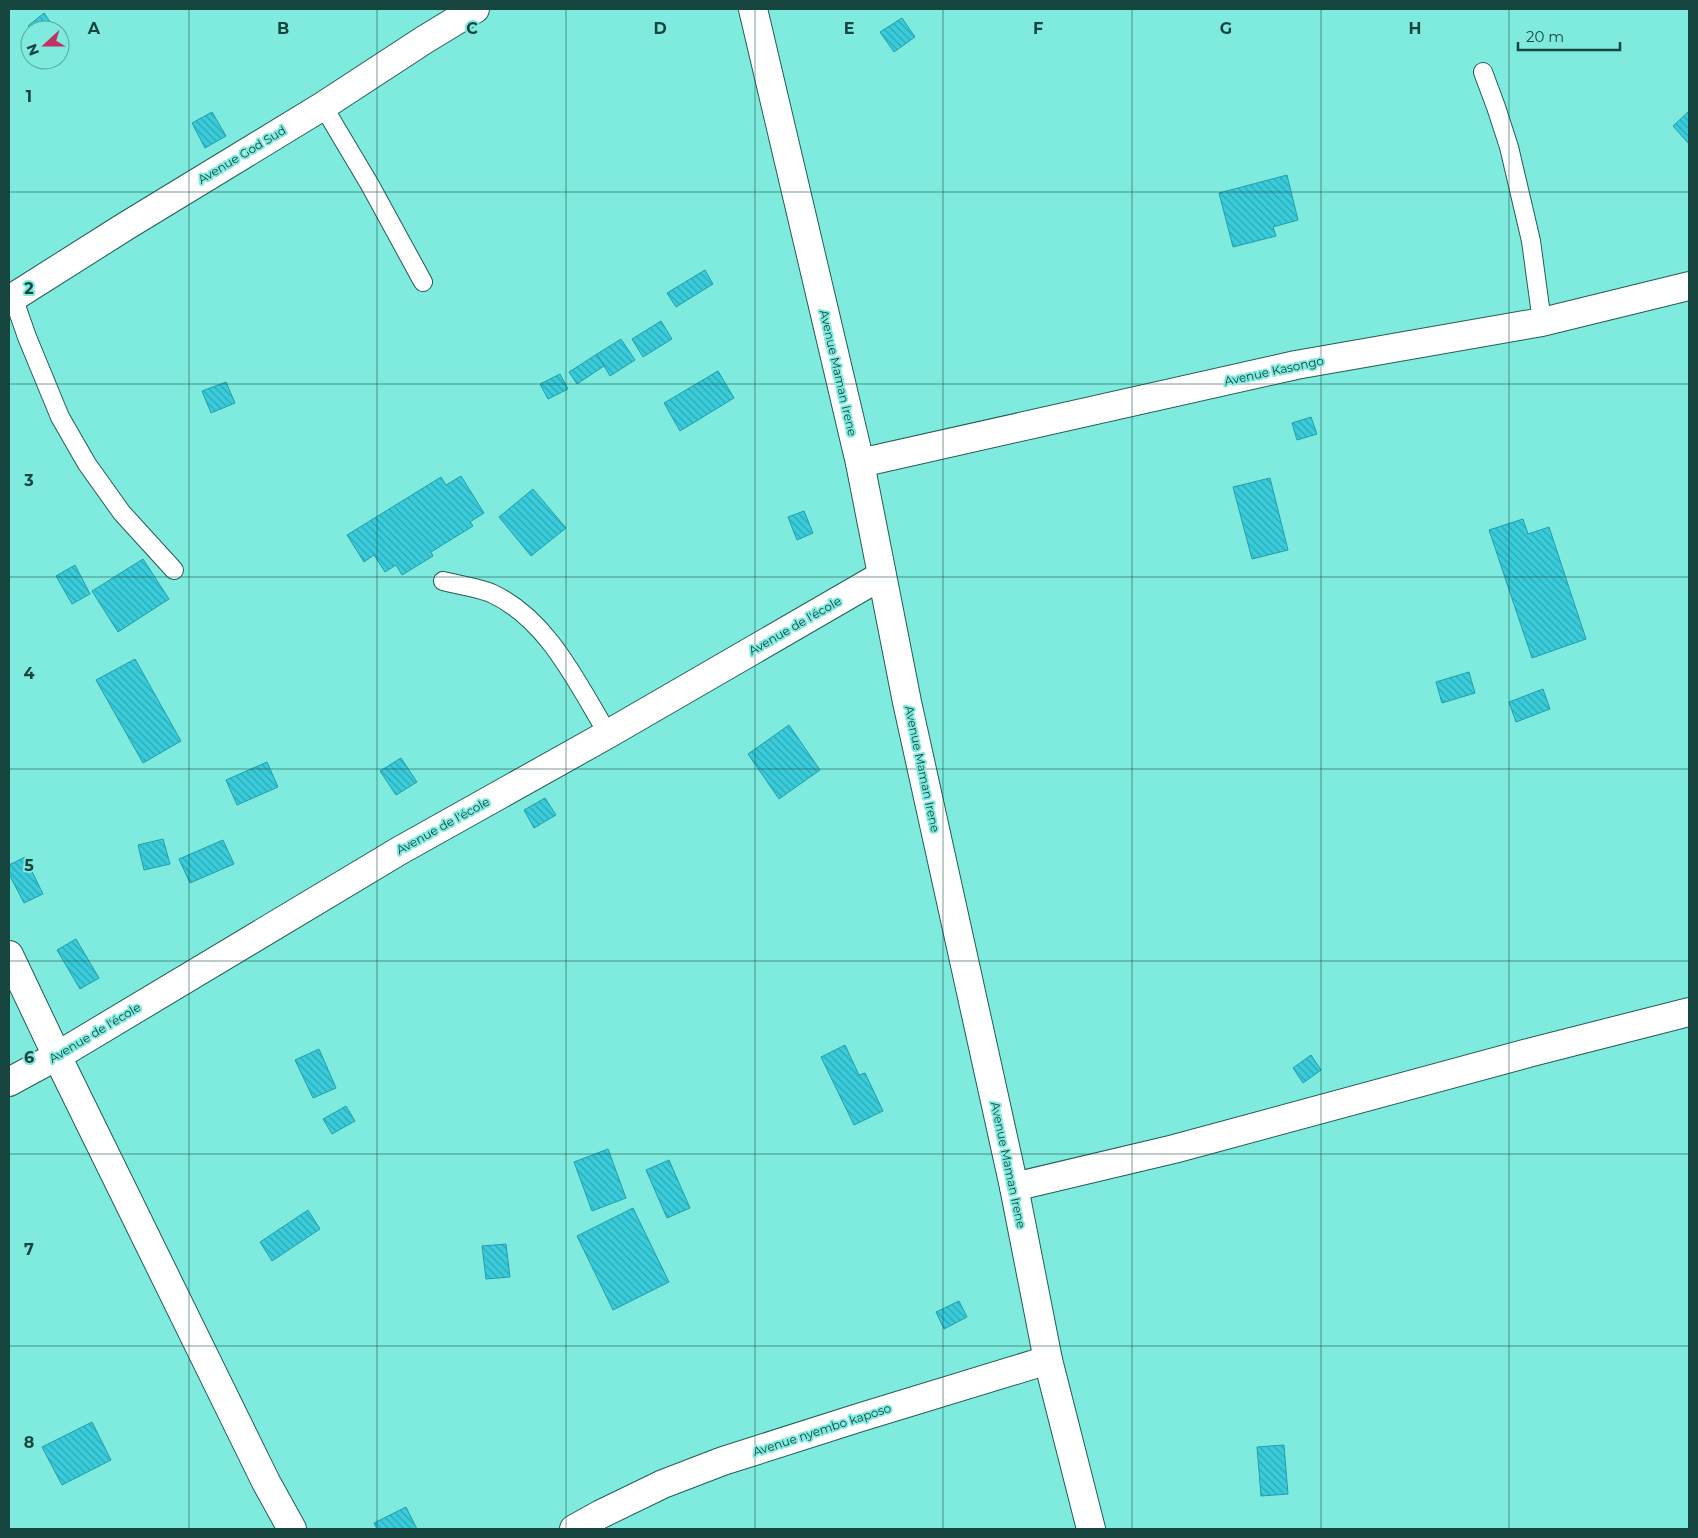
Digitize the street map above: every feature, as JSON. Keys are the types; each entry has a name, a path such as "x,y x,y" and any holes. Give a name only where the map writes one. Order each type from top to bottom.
{"street":[{"name":"Avenue God Sud","path":"11,298 323,106 475,9"},
{"name":"Avenue Maman Irene","path":"753,9 860,464 907,702 1014,1188 1048,1360 1091,1529"},
{"name":"Avenue Kasongo","path":"860,464 1296,365 1542,322 1689,286"},
{"name":"Avenue de l'école","path":"9,1082 57,1056 399,851 608,734 881,576"},
{"path":"9,954 266,1482 292,1529"},
{"path":"1014,1188 1165,1151 1532,1052 1689,1012"},
{"name":"Avenue nyembo kaposo","path":"574,1529 662,1484 723,1461 1048,1360"}],"lane":[{"path":"1483,72 1509,147 1532,241 1542,322"},
{"path":"323,106 370,185 423,282"},
{"path":"11,298 60,417 88,464 122,513 174,570"},
{"path":"443,581 490,593 519,610 541,631 562,659 608,734"}],"building":[{"path":"44,13 49,20 35,20"},
{"path":"902,18 915,37 894,52 880,32"},
{"path":"1689,111 1689,144 1673,126"},
{"path":"212,112 226,136 205,148 192,123"},
{"path":"1287,175 1298,220 1273,227 1276,236 1233,247 1219,193"},
{"path":"705,270 713,284 676,307 667,293"},
{"path":"661,321 672,339 643,357 632,339"},
{"path":"621,339 635,360 610,376 597,354"},
{"path":"597,354 604,366 577,384 569,372"},
{"path":"718,371 734,398 680,431 664,403"},
{"path":"560,374 568,389 548,399 540,384"},
{"path":"226,382 235,403 211,413 202,391"},
{"path":"1311,417 1317,434 1297,440 1292,423"},
{"path":"461,476 484,513 470,522 473,526 431,552 433,556 402,575 396,565 385,572 374,555 364,562 347,535 441,477 446,485"},
{"path":"1270,478 1288,550 1252,559 1233,487"},
{"path":"533,489 566,528 531,556 499,517"},
{"path":"804,511 813,533 797,540 788,517"},
{"path":"1523,519 1528,534 1549,527 1586,639 1532,658 1489,530"},
{"path":"143,559 169,599 118,632 92,591"},
{"path":"75,565 90,594 72,604 56,576"},
{"path":"135,659 181,741 143,763 96,680"},
{"path":"1469,672 1475,693 1442,703 1436,682"},
{"path":"1543,689 1550,709 1516,722 1509,702"},
{"path":"789,725 820,770 779,799 748,754"},
{"path":"401,758 417,782 396,795 380,771"},
{"path":"267,762 278,787 237,805 226,780"},
{"path":"545,798 556,815 534,828 524,810"},
{"path":"163,839 170,864 144,870 138,845"},
{"path":"223,840 234,864 190,883 179,859"},
{"path":"25,857 43,894 24,903 9,874 9,865"},
{"path":"76,939 99,978 80,989 57,950"},
{"path":"845,1045 859,1075 865,1073 883,1111 854,1125 821,1057"},
{"path":"319,1049 336,1088 313,1098 295,1060"},
{"path":"1311,1055 1321,1070 1303,1083 1293,1068"},
{"path":"346,1106 355,1121 332,1134 323,1119"},
{"path":"608,1149 626,1198 592,1211 574,1162"},
{"path":"669,1160 690,1208 667,1218 646,1170"},
{"path":"633,1208 669,1282 613,1310 577,1236"},
{"path":"308,1210 320,1229 272,1261 260,1242"},
{"path":"506,1244 510,1277 486,1279 482,1246"},
{"path":"959,1301 967,1317 944,1329 936,1312"},
{"path":"92,1422 111,1460 62,1485 42,1447"},
{"path":"1284,1445 1288,1494 1261,1496 1257,1447"},
{"path":"406,1507 417,1529 377,1529 374,1523"}]}
